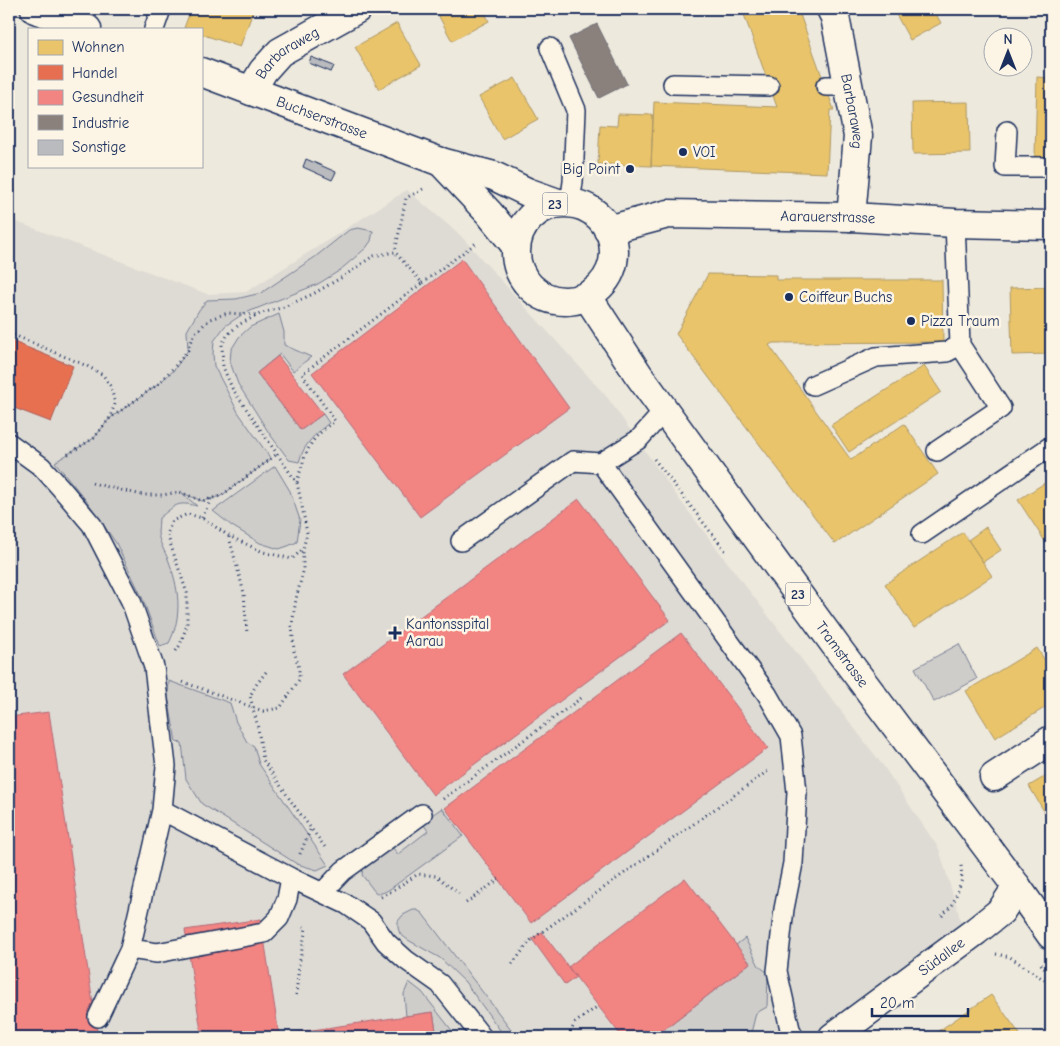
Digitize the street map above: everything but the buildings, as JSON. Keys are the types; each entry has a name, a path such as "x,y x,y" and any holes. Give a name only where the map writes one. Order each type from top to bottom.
{"main road":[{"path":"35,9 85,28"},
{"name":"Barbaraweg","path":"251,91 263,71 280,52 357,9"},
{"name":"Barbaraweg","path":"831,9 835,18 837,86 858,136 851,217"},
{"name":"Buchserstrasse","path":"202,72 441,162 494,176 527,192 564,203"},
{"name":"Buchserstrasse","path":"441,162 489,213 516,246"},
{"name":"23","path":"516,246 520,231 530,217 543,208 564,203 585,208 599,217 608,230"},
{"name":"Aarauerstrasse","path":"608,230 668,214 851,217 955,223 1051,225"},
{"path":"516,246 516,259 520,271 527,283 536,292 548,298 561,301 574,300 586,296 599,287 608,275 613,260 613,244 608,230"},
{"name":"Tramstrasse","path":"586,296 664,410 841,653 1051,935"},
{"path":"994,777 1051,740"},
{"name":"Südallee","path":"833,1037 989,921 1001,910 1017,887"}],"lane":[{"path":"154,28 161,9"},
{"path":"550,48 576,110 573,182 564,203"},
{"path":"673,84 770,86"},
{"path":"1007,131 1005,167 1051,167"},
{"path":"938,451 1000,408 960,345 955,223"},
{"path":"813,385 876,357 947,352 960,345"},
{"path":"461,541 573,461 602,463 639,439 664,410"},
{"path":"9,443 42,467 92,525 131,601 161,667 166,766 162,810 130,949 98,1017"},
{"path":"922,534 1051,446"},
{"path":"602,463 767,694 791,736 797,792 793,863 784,910 778,971 790,1029 794,1037"},
{"path":"162,810 291,878 333,882 422,814"},
{"path":"130,949 157,954 188,946 264,933 279,918 287,899 291,878"},
{"path":"333,882 346,904 372,921 386,942 406,960 440,984 482,1037"}],"path":[{"path":"395,252 406,198 428,186 441,162"},
{"path":"297,483 304,458 318,434 335,420 302,374 482,238"},
{"path":"395,252 422,283"},
{"path":"303,549 292,559 263,552 229,536 202,518 188,514 172,521 167,534 187,593 187,625 180,645 161,667 175,679 263,711 280,708 299,680 299,668 294,651 292,625 303,572 303,549 307,533 302,500 297,483 232,388 223,367 222,344 228,334 240,324 313,294 344,276 372,256 395,252"},
{"path":"42,467 55,462 94,438 109,419 157,385 188,350 195,332 210,319 228,313 259,315"},
{"path":"9,333 87,366 103,376 111,387 115,404 109,419"},
{"path":"639,439 730,556"},
{"path":"56,482 66,476 142,495 162,495 180,492 202,500 221,496 277,454"},
{"path":"202,518 211,498"},
{"path":"229,536 244,593 247,634"},
{"path":"266,672 250,696 263,760 293,804 333,882 374,897 381,897 418,874 437,876 459,894"},
{"path":"422,814 584,696"},
{"path":"512,964 532,939 793,753"},
{"path":"940,918 953,904 962,879 958,858"},
{"path":"466,903 499,879"},
{"path":"296,995 306,928 298,922"},
{"path":"568,1037 575,1023 598,1006"}],"shaded area":[{"name":"Kantonsspital Aarau","path":"407,190 460,235 607,397 679,499 884,767 939,849 966,938 833,1037 9,1037 9,219 207,294 246,292"},
{"path":"358,228 373,231 371,241 366,248 339,271 318,284 243,314 225,326 214,341 214,366 238,412 271,459 221,496 202,501 182,493 197,506 180,504 159,518 158,533 175,580 178,601 176,622 169,643 160,646 142,597 116,543 89,504 55,462 94,438 109,419 157,385 174,370 188,350 187,331 207,300 236,299 261,293 315,257 349,230"},
{"path":"279,314 284,332 284,345 311,357 293,371 280,354 257,373 301,430 323,414 329,423 311,440 299,462 289,460 269,433 238,384 230,362 231,350 239,337 250,327"},
{"path":"275,466 290,491 300,520 297,542 279,549 260,543 232,526 213,511"},
{"path":"959,644 977,679 934,702 915,668"},
{"path":"169,681 230,703 236,722 247,742 254,746 259,764 328,865 317,870 297,864 202,804 186,779 182,743 176,742 168,696"},
{"path":"442,808 463,836 390,889 381,893 375,892 362,875 363,867 391,846 398,854 428,831 422,822"},
{"path":"413,910 422,913 517,1037 505,1037 465,982 440,958 400,934 398,921 403,915"},
{"path":"745,938 759,966 768,973 767,1007 756,1013 750,1037 654,1037 750,963 736,945"},
{"path":"409,982 422,992 457,1037 437,1037 433,1012 406,1016 404,994"}],"place":[{"name":"VOI","path":"683,152"},
{"name":"Big Point","path":"630,169"},
{"name":"Coiffeur Buchs","path":"789,297"},
{"name":"Pizza Traum","path":"911,321"},
{"name":"Kantonsspital Aarau","path":"395,633"}]}
